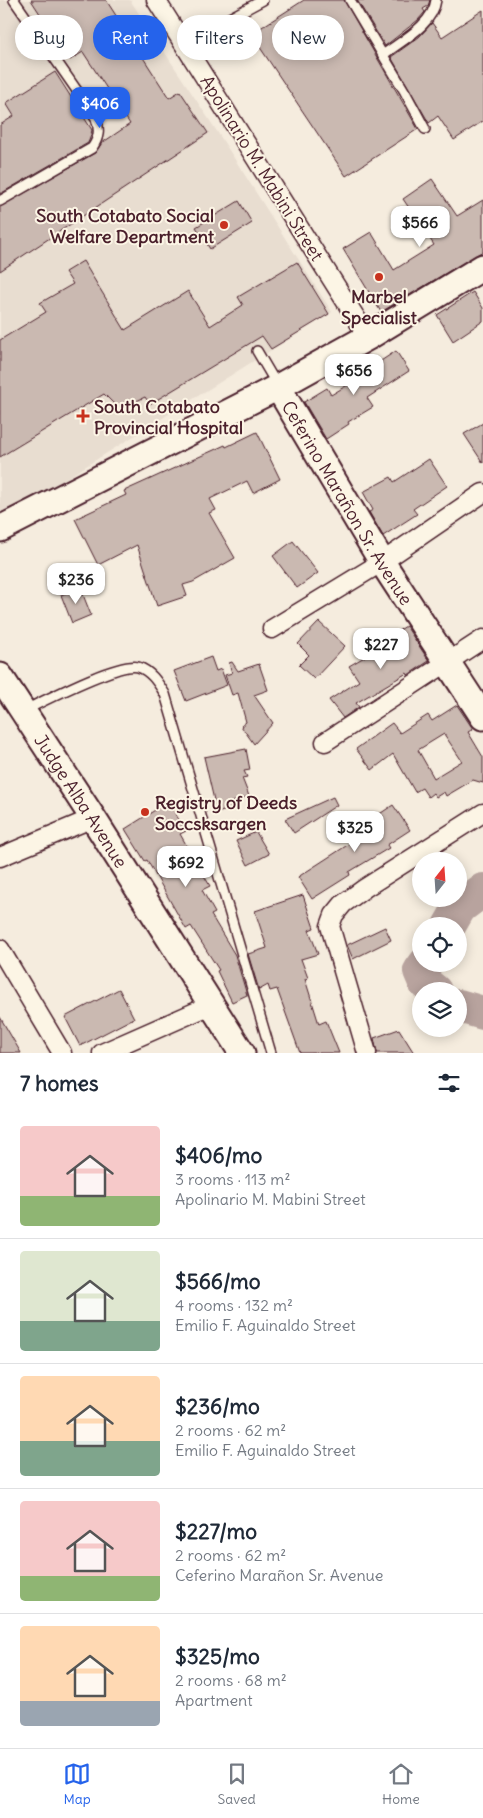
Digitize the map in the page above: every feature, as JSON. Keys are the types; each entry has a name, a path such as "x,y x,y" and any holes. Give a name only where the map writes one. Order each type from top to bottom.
{"street":[{"name":"Apolinario M. Mabini Street","path":"156,0 177,33"},
{"name":"Apolinario M. Mabini Street","path":"194,60 368,337"},
{"path":"0,529 278,387 368,337 483,267"},
{"name":"Ceferino Marañon Sr. Avenue","path":"278,387 382,562 483,718"},
{"path":"272,629 382,562 483,493"},
{"path":"325,742 483,639"},
{"name":"Judge Alba Avenue","path":"0,676 242,1053"},
{"path":"367,1053 330,926 330,920 344,904 365,888 483,813"},
{"path":"0,857 92,818"},
{"path":"0,949 62,1053"},
{"path":"102,1053 211,1005"}],"lane":[{"path":"0,200 92,148 99,134 96,118 14,0"},
{"path":"235,15 263,0"},
{"path":"350,0 425,129"},
{"path":"383,54 418,28 431,15 436,0"},
{"path":"257,351 278,387"},
{"path":"23,711 125,666 138,667 153,676 165,694 271,1053"}],"shaded area":[{"name":"South Cotabato Provincial Hospital","path":"0,0 130,0 140,15 93,15 93,60 167,60 167,56 332,312 0,520"}],"building":[{"path":"31,0 106,0 116,15 93,15 93,60 145,60 169,98 180,91 208,133 0,271 0,207 95,153 102,143 130,124 83,52 83,15 41,15"},
{"path":"304,0 344,0 418,129 346,176 262,50 262,27 272,21 272,60 344,60 344,15 281,15"},
{"path":"357,0 430,0 428,6 423,9 425,12 418,20 385,46"},
{"path":"483,10 483,121 454,140 438,116 429,123 391,57 419,37 432,23 442,37"},
{"path":"55,72 92,130 88,143 0,194 0,125 14,116 6,103"},
{"path":"432,179 457,216 483,200 483,251 381,312 343,249 371,232 394,270 434,245 403,199"},
{"name":"South Cotabato Social Welfare Department","path":"239,201 252,223 210,249 196,227"},
{"path":"83,261 125,330 188,291 210,326 243,305 238,297 297,262 329,314 271,349 262,336 150,404 145,397 126,406 120,406 113,403 104,394 0,457 0,340 46,312 40,303 73,284 65,272"},
{"path":"473,292 483,308 483,321 453,341 437,315"},
{"path":"396,351 409,371 367,398 373,407 348,422 349,424 326,439 304,402 327,388 331,395 359,378 358,376"},
{"path":"483,423 483,463 464,434"},
{"path":"257,432 280,479 253,493 247,481 210,499 216,510 209,513 235,558 193,582 183,585 187,596 157,606 137,545 98,565 75,519 126,495 124,491"},
{"path":"429,459 447,486 413,509 417,514 383,536 369,512 373,510 363,492 391,477 394,482"},
{"path":"293,541 318,573 297,588 273,556"},
{"path":"80,587 91,615 72,623 61,595"},
{"path":"319,622 345,646 314,679 299,665 309,655 298,644"},
{"path":"406,626 429,661 408,675 407,673 356,703 359,707 343,718 329,700 359,681 349,666 388,643 385,639"},
{"path":"211,657 216,671 221,669 227,685 186,701 174,671"},
{"path":"232,662 238,671 259,664 268,690 254,695 273,723 254,744 241,726 246,722 238,693 232,695 225,675 232,673 229,663"},
{"path":"457,705 473,729 468,732 483,757 483,783 473,780 446,796 444,792 436,797 433,793 428,797 422,788 415,792 393,754 372,770 356,749 392,723 400,733 428,715 432,721","holes":["444,734 462,761 434,778 418,750"]},
{"path":"246,749 250,770 244,771 247,777 242,778 249,796 232,802 234,808 217,813 204,757"},
{"path":"333,797 337,805 294,833 285,819"},
{"path":"168,802 186,831 180,834 210,886 202,890 215,913 211,915 235,955 247,995 232,1002 217,971 219,970 191,926 186,929 147,860 145,861 125,829"},
{"path":"393,805 410,830 387,845 389,848 349,872 350,875 312,899 298,877 377,826 372,819"},
{"path":"256,832 269,854 248,865 236,841"},
{"path":"303,895 314,928 309,930 318,954 301,959 308,978 305,979 319,1024 326,1021 339,1053 300,1053 277,989 270,991 268,985 259,990 248,954 267,948 255,911"},
{"path":"385,927 391,940 353,959 347,945"},
{"path":"119,989 134,1018 80,1046 65,1017"},
{"path":"0,1017 21,1053 0,1053"},
{"path":"399,1029 414,1053 377,1053 374,1038"}],"waterway":[{"path":"454,917 460,907 483,890"},
{"path":"420,972 425,982"},
{"path":"467,1008 483,1013"}],"place":[{"name":"South Cotabato Social Welfare Department","path":"224,225"},
{"name":"Marbel Specialist","path":"379,277"},
{"name":"South Cotabato Provincial Hospital","path":"83,416"},
{"name":"Registry of Deeds Soccsksargen","path":"145,812"}]}
